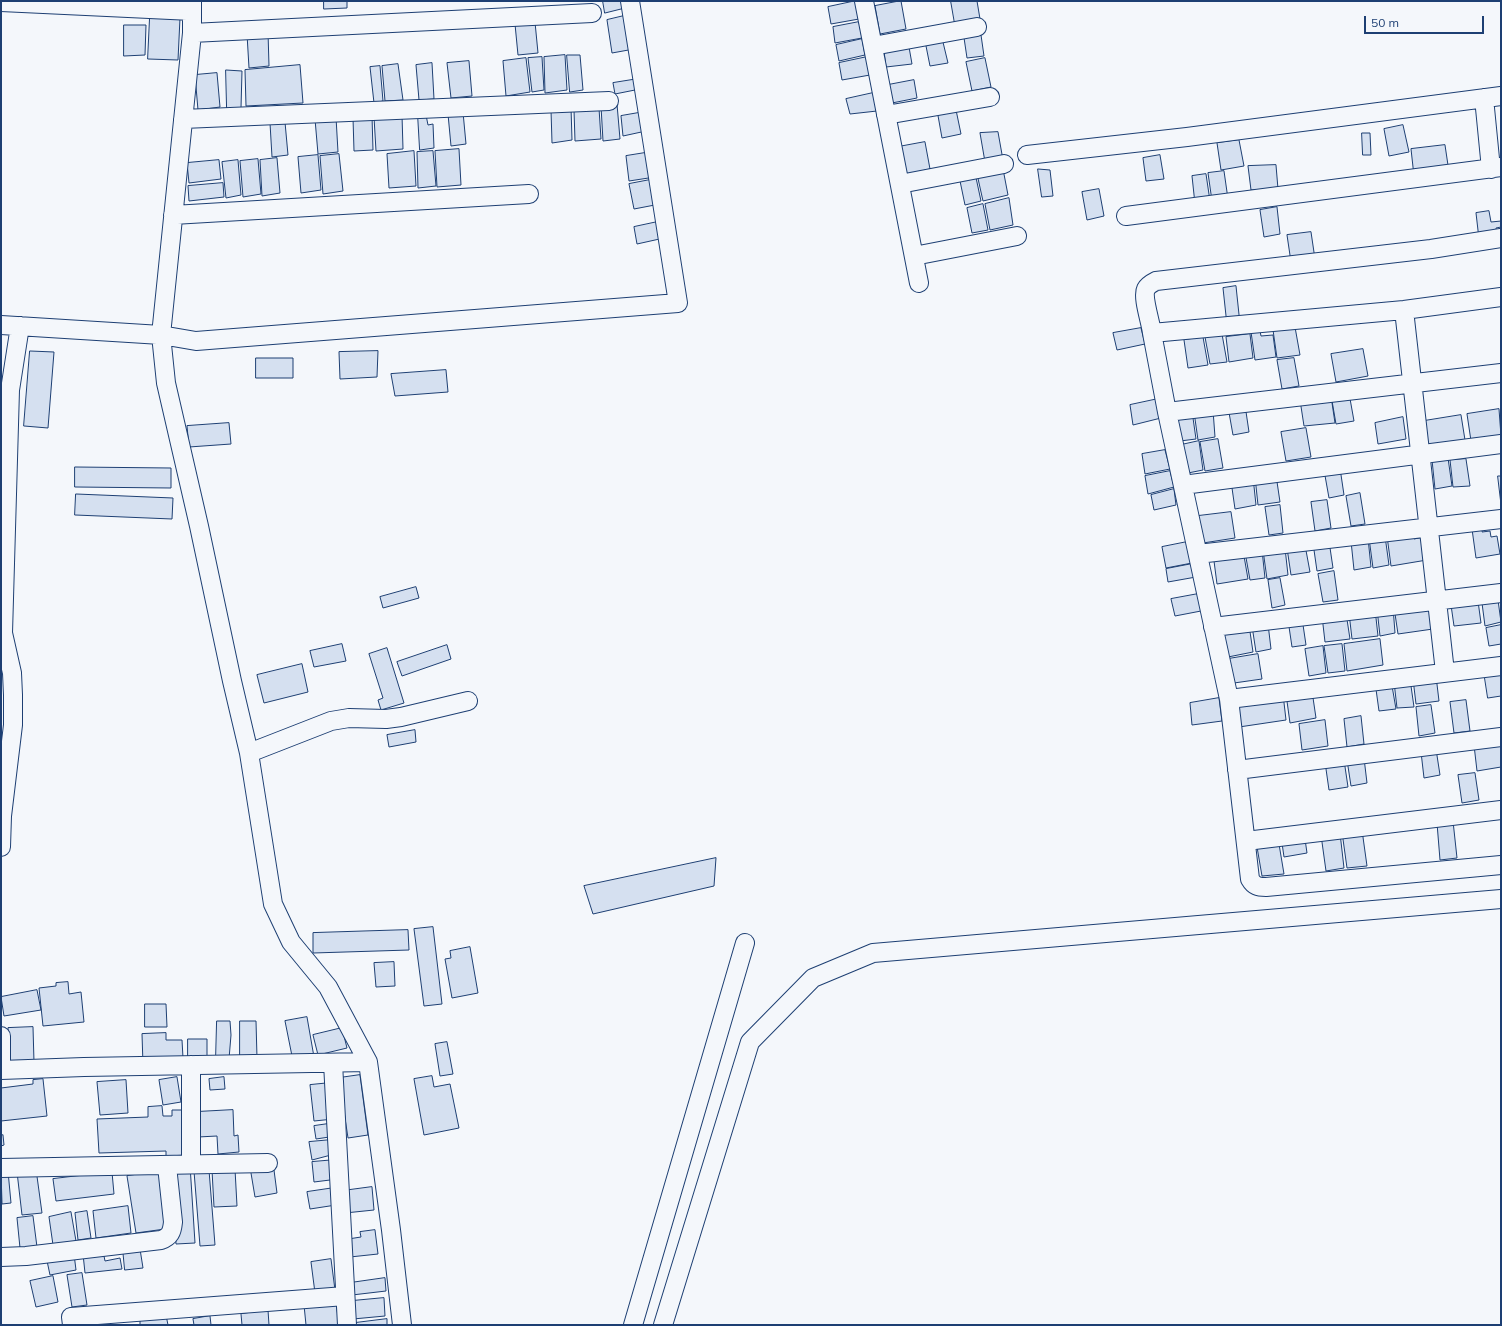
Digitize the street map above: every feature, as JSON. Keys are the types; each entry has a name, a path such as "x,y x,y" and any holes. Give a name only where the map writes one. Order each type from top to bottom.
{"street":[{"path":"1,325 161,335 196,341 678,303 630,1"},
{"path":"864,1 919,282"},
{"path":"1,2 192,6 192,33 161,335 166,383 249,753 272,904 291,942 328,987 368,1062 391,1230 402,1325"},
{"path":"192,33 592,13"},
{"path":"873,46 977,27"},
{"path":"886,115 990,97"},
{"path":"1027,155 1187,137 1492,97 1496,168 1126,216"},
{"path":"183,119 609,101"},
{"path":"900,184 1004,164"},
{"path":"173,215 529,194"},
{"path":"914,256 1017,236"},
{"path":"1501,238 1431,249 1156,281 1150,284 1146,291 1146,300 1167,412 1229,699 1250,879 1254,885 1258,887 1501,865"},
{"path":"1152,333 1404,310 1501,297"},
{"path":"1404,310 1445,672"},
{"path":"1,847 2,816 13,725 12,673 2,633 10,390 20,326"},
{"path":"1167,412 1501,373"},
{"path":"1183,485 1501,444"},
{"path":"1198,554 1501,519"},
{"path":"1213,627 1501,593"},
{"path":"1229,699 1501,666"},
{"path":"249,753 331,721 349,718 386,719 401,717 468,701"},
{"path":"1237,770 1501,738"},
{"path":"1246,841 1501,810"},
{"path":"663,1325 750,1042 813,978 873,953 1501,899"},
{"path":"632,1325 744,943"},
{"path":"1,1036 1,1070 368,1062"},
{"path":"333,1063 347,1325"},
{"path":"191,1065 191,1164"},
{"path":"1,1168 268,1163"},
{"path":"1,1257 26,1256 137,1243 161,1240 168,1237 172,1230 173,1222 167,1166"},
{"path":"72,1325 71,1317 345,1296"}],"building":[{"path":"324,1 347,1 347,8 324,9"},
{"path":"603,1 624,1 625,8 605,13"},
{"path":"856,1 859,19 831,24 828,7"},
{"path":"901,1 906,29 880,34 875,6"},
{"path":"951,1 977,1 980,19 955,24"},
{"path":"628,15 634,49 612,53 607,20"},
{"path":"150,17 180,18 178,60 148,59"},
{"path":"535,22 538,53 518,55 515,24"},
{"path":"859,22 862,38 835,43 833,27"},
{"path":"124,25 146,25 145,55 124,56"},
{"path":"980,28 984,56 967,58 963,31"},
{"path":"268,32 269,66 249,68 247,34"},
{"path":"942,38 948,63 930,66 925,41"},
{"path":"862,39 865,55 839,61 836,45"},
{"path":"909,47 912,64 886,67 884,51"},
{"path":"565,55 567,90 545,93 544,57"},
{"path":"567,55 580,55 583,90 570,92"},
{"path":"542,57 544,90 532,92 528,58"},
{"path":"867,57 870,75 842,80 839,63"},
{"path":"526,58 530,92 506,96 503,61"},
{"path":"985,58 991,87 972,91 966,62"},
{"path":"469,61 472,96 451,98 447,63"},
{"path":"432,63 434,99 419,100 416,65"},
{"path":"398,64 403,100 385,101 382,66"},
{"path":"300,65 303,103 246,106 245,70"},
{"path":"380,66 383,101 374,103 370,67"},
{"path":"226,70 242,71 241,108 227,109"},
{"path":"217,73 220,107 198,110 195,75"},
{"path":"638,79 640,89 615,94 613,83"},
{"path":"914,80 917,98 892,103 888,85"},
{"path":"873,93 877,111 850,114 846,99"},
{"path":"617,104 620,139 603,141 601,106"},
{"path":"955,105 961,134 942,138 937,110"},
{"path":"571,107 572,140 552,143 551,110"},
{"path":"599,108 601,139 575,141 574,110"},
{"path":"463,112 466,144 451,146 448,114"},
{"path":"644,112 646,131 623,136 621,116"},
{"path":"402,115 403,149 376,151 374,117"},
{"path":"418,115 426,115 428,125 433,124 434,148 420,150"},
{"path":"372,116 373,150 354,151 353,118"},
{"path":"336,117 338,152 318,154 315,119"},
{"path":"285,122 288,155 272,157 270,123"},
{"path":"1403,125 1409,152 1389,156 1384,129"},
{"path":"998,132 1003,160 985,162 980,133"},
{"path":"1362,133 1370,133 1371,155 1363,155"},
{"path":"1239,140 1244,166 1221,170 1217,143"},
{"path":"925,142 930,169 904,175 898,147"},
{"path":"1445,145 1449,172 1414,176 1411,149"},
{"path":"459,149 461,185 437,187 435,151"},
{"path":"414,151 416,186 389,188 387,154"},
{"path":"433,151 436,186 418,188 417,152"},
{"path":"651,152 655,177 629,181 626,156"},
{"path":"339,154 343,191 323,194 320,156"},
{"path":"318,155 321,190 301,193 298,157"},
{"path":"1160,155 1164,179 1146,181 1143,158"},
{"path":"277,158 280,193 262,196 260,160"},
{"path":"258,159 261,194 243,197 240,161"},
{"path":"219,160 221,179 189,183 187,163"},
{"path":"238,160 241,195 226,198 222,162"},
{"path":"1276,165 1278,189 1251,190 1248,166"},
{"path":"1003,169 1008,195 983,201 977,174"},
{"path":"1038,169 1050,170 1053,196 1042,197"},
{"path":"1224,171 1228,199 1212,201 1208,173"},
{"path":"975,173 981,201 965,205 959,176"},
{"path":"1206,174 1210,201 1195,204 1192,176"},
{"path":"655,179 660,204 634,209 629,184"},
{"path":"223,183 224,197 189,201 188,186"},
{"path":"1099,189 1104,216 1087,220 1082,192"},
{"path":"1009,198 1013,225 990,230 985,204"},
{"path":"983,204 988,230 972,233 967,208"},
{"path":"1277,207 1280,234 1264,237 1260,210"},
{"path":"1489,211 1491,222 1501,221 1501,227 1496,228 1497,237 1479,239 1476,213"},
{"path":"662,221 664,238 637,244 634,227"},
{"path":"1311,232 1315,259 1291,262 1287,235"},
{"path":"1236,286 1240,324 1227,325 1223,288"},
{"path":"1295,327 1300,355 1277,358 1273,330"},
{"path":"1141,328 1145,344 1117,350 1113,333"},
{"path":"1260,331 1261,336 1273,335 1276,357 1255,360 1251,332"},
{"path":"1222,334 1227,362 1210,364 1205,337"},
{"path":"1250,334 1253,358 1229,362 1226,337"},
{"path":"1203,337 1208,365 1188,368 1184,340"},
{"path":"1363,349 1368,376 1336,382 1331,354"},
{"path":"30,351 54,352 48,428 24,426"},
{"path":"378,351 377,377 340,379 339,352"},
{"path":"256,358 293,358 293,378 256,378"},
{"path":"1294,358 1299,386 1282,389 1277,360"},
{"path":"446,370 448,392 395,396 391,374"},
{"path":"1349,393 1354,421 1336,424 1331,395"},
{"path":"1331,396 1335,423 1304,426 1300,400"},
{"path":"1158,399 1161,418 1133,425 1130,405"},
{"path":"1245,405 1249,432 1233,435 1228,407"},
{"path":"1499,409 1501,436 1471,441 1467,414"},
{"path":"1213,410 1215,437 1198,440 1194,412"},
{"path":"1192,411 1196,439 1180,441 1176,421"},
{"path":"1461,415 1465,440 1428,446 1424,421"},
{"path":"1403,417 1406,439 1378,444 1375,423"},
{"path":"229,423 231,444 189,447 187,426"},
{"path":"1306,428 1311,457 1286,461 1281,432"},
{"path":"1218,439 1223,468 1205,471 1200,442"},
{"path":"1199,441 1203,470 1188,473 1181,445"},
{"path":"1165,450 1170,469 1145,474 1142,454"},
{"path":"1448,458 1452,486 1435,489 1432,460"},
{"path":"1466,459 1470,486 1453,487 1450,460"},
{"path":"75,467 171,468 171,488 75,487"},
{"path":"1340,468 1344,495 1329,498 1324,470"},
{"path":"1170,471 1174,487 1148,494 1145,476"},
{"path":"1276,475 1280,502 1258,505 1255,477"},
{"path":"1498,476 1501,476 1501,504"},
{"path":"1253,477 1256,505 1235,509 1231,481"},
{"path":"1174,489 1176,505 1154,510 1151,495"},
{"path":"1360,493 1365,524 1351,526 1346,496"},
{"path":"76,494 173,498 172,519 75,515"},
{"path":"1327,500 1331,528 1315,531 1311,502"},
{"path":"1280,505 1283,533 1269,535 1265,507"},
{"path":"1231,512 1235,538 1203,543 1198,516"},
{"path":"1483,528 1482,532 1490,531 1491,537 1497,536 1500,554 1476,558 1472,529"},
{"path":"1413,532 1414,539 1424,537 1427,560 1391,566 1387,536"},
{"path":"1385,536 1389,565 1373,568 1369,538"},
{"path":"1368,538 1371,567 1354,570 1351,541"},
{"path":"1329,541 1333,568 1317,571 1313,543"},
{"path":"1187,542 1192,563 1166,568 1162,547"},
{"path":"1305,545 1310,572 1291,575 1287,548"},
{"path":"1285,548 1288,575 1267,579 1263,550"},
{"path":"1262,550 1265,578 1250,580 1245,552"},
{"path":"1244,556 1248,579 1217,584 1214,561"},
{"path":"1192,564 1196,577 1168,582 1166,569"},
{"path":"1334,571 1338,600 1323,602 1318,574"},
{"path":"1280,578 1285,605 1272,608 1268,580"},
{"path":"416,587 419,598 383,608 380,597"},
{"path":"1198,594 1201,611 1175,616 1171,599"},
{"path":"1498,600 1501,622 1485,626 1482,603"},
{"path":"1478,601 1481,623 1454,626 1451,605"},
{"path":"1430,603 1433,629 1398,634 1394,607"},
{"path":"1393,607 1395,633 1380,636 1377,609"},
{"path":"1375,609 1378,636 1352,639 1349,613"},
{"path":"1346,613 1350,639 1325,642 1322,616"},
{"path":"1302,618 1306,645 1292,647 1288,620"},
{"path":"1268,624 1271,649 1256,652 1252,626"},
{"path":"1249,625 1253,652 1228,657 1223,629"},
{"path":"1501,625 1501,644 1489,646 1486,628"},
{"path":"1380,639 1383,665 1347,671 1344,644"},
{"path":"342,644 346,661 314,667 310,651"},
{"path":"1342,644 1345,671 1328,673 1324,646"},
{"path":"447,645 451,659 402,676 397,662"},
{"path":"1323,646 1326,673 1309,676 1305,649"},
{"path":"387,648 404,703 381,710 378,700 383,698 369,654"},
{"path":"1258,654 1262,679 1234,683 1228,659"},
{"path":"302,664 308,692 264,703 257,675"},
{"path":"1484,672 1501,672 1501,696 1488,698"},
{"path":"1436,676 1439,701 1416,704 1413,679"},
{"path":"1410,679 1414,707 1397,708 1394,682"},
{"path":"1391,680 1396,709 1379,711 1375,682"},
{"path":"1312,691 1316,718 1290,723 1286,694"},
{"path":"1283,694 1286,720 1239,727 1236,700"},
{"path":"1219,698 1222,721 1192,725 1190,703"},
{"path":"1466,700 1470,731 1454,733 1450,702"},
{"path":"1431,705 1435,733 1419,736 1416,707"},
{"path":"1361,716 1364,744 1347,747 1344,719"},
{"path":"1325,720 1328,746 1302,750 1299,724"},
{"path":"415,730 416,742 389,747 387,735"},
{"path":"1501,741 1501,767 1477,771 1474,745"},
{"path":"1436,749 1440,775 1424,778 1421,752"},
{"path":"1364,758 1367,783 1351,786 1347,760"},
{"path":"1344,760 1348,787 1329,790 1325,762"},
{"path":"1475,773 1479,800 1462,803 1458,775"},
{"path":"1453,821 1457,858 1440,860 1437,823"},
{"path":"1362,830 1367,866 1347,868 1342,832"},
{"path":"1340,833 1344,868 1326,871 1321,835"},
{"path":"1305,839 1307,853 1284,857 1282,843"},
{"path":"1279,844 1284,874 1262,876 1257,847"},
{"path":"716,858 714,886 593,914 584,886"},
{"path":"433,927 442,1004 424,1006 414,929"},
{"path":"408,930 409,950 313,953 313,933"},
{"path":"470,947 478,993 452,998 445,959 451,958 450,951"},
{"path":"394,962 395,986 376,987 374,963"},
{"path":"68,982 69,994 81,992 84,1022 43,1026 39,988 56,986 56,983"},
{"path":"37,990 41,1010 4,1016 1,997"},
{"path":"145,1004 166,1004 167,1027 145,1027"},
{"path":"307,1017 314,1057 293,1061 285,1021"},
{"path":"217,1021 230,1021 231,1035 229,1059 216,1058"},
{"path":"240,1021 256,1021 257,1058 240,1058"},
{"path":"33,1027 34,1062 8,1063 8,1028"},
{"path":"342,1028 347,1048 318,1055 313,1035"},
{"path":"166,1033 166,1040 182,1040 183,1058 143,1065 142,1034"},
{"path":"188,1039 207,1039 207,1062 188,1063"},
{"path":"447,1042 453,1074 440,1076 435,1044"},
{"path":"360,1075 368,1135 348,1138 339,1078"},
{"path":"432,1076 434,1087 450,1084 459,1128 424,1135 414,1079"},
{"path":"177,1077 181,1102 163,1105 159,1080"},
{"path":"224,1077 225,1089 210,1090 209,1079"},
{"path":"43,1079 47,1116 1,1121 1,1088 33,1084 33,1080"},
{"path":"126,1080 128,1113 100,1115 97,1082"},
{"path":"330,1083 334,1119 314,1121 310,1085"},
{"path":"162,1106 163,1116 172,1116 172,1110 186,1110 188,1155 166,1156 166,1151 99,1153 97,1119 148,1117 148,1107"},
{"path":"233,1110 234,1136 238,1135 239,1152 218,1154 217,1136 198,1137 196,1112"},
{"path":"335,1123 336,1136 316,1139 314,1126"},
{"path":"3,1135 4,1145 1,1146 1,1136"},
{"path":"331,1140 331,1155 312,1160 309,1142"},
{"path":"335,1160 338,1179 314,1182 312,1162"},
{"path":"190,1165 195,1243 176,1244 171,1167"},
{"path":"36,1169 42,1213 22,1215 17,1172"},
{"path":"235,1169 237,1206 214,1207 212,1170"},
{"path":"209,1170 215,1245 200,1246 194,1171"},
{"path":"274,1170 277,1193 255,1197 251,1173"},
{"path":"8,1171 11,1203 2,1204 1,1172"},
{"path":"162,1171 165,1229 136,1233 127,1176"},
{"path":"112,1172 114,1194 56,1201 53,1179"},
{"path":"372,1187 374,1210 345,1213 342,1191"},
{"path":"334,1188 336,1205 310,1209 307,1192"},
{"path":"128,1206 131,1233 96,1238 93,1211"},
{"path":"87,1211 91,1238 78,1240 75,1213"},
{"path":"71,1212 76,1241 53,1245 49,1217"},
{"path":"33,1216 37,1247 20,1248 17,1218"},
{"path":"375,1230 378,1254 350,1257 348,1239 361,1237 360,1232"},
{"path":"123,1249 140,1249 143,1268 125,1270"},
{"path":"103,1251 105,1261 120,1258 122,1269 85,1273 83,1254"},
{"path":"74,1254 76,1270 50,1275 46,1256"},
{"path":"331,1259 335,1290 315,1293 311,1262"},
{"path":"82,1273 87,1305 72,1307 67,1275"},
{"path":"53,1276 58,1302 36,1307 30,1281"},
{"path":"385,1278 386,1291 352,1295 350,1283"},
{"path":"384,1298 385,1316 353,1319 352,1301"},
{"path":"336,1301 339,1325 306,1325 304,1305"},
{"path":"268,1310 269,1325 242,1325 241,1314"},
{"path":"166,1315 168,1325 140,1325 140,1318"},
{"path":"210,1316 211,1325 194,1325 193,1319"},
{"path":"387,1319 387,1325 355,1325 355,1323"}]}
